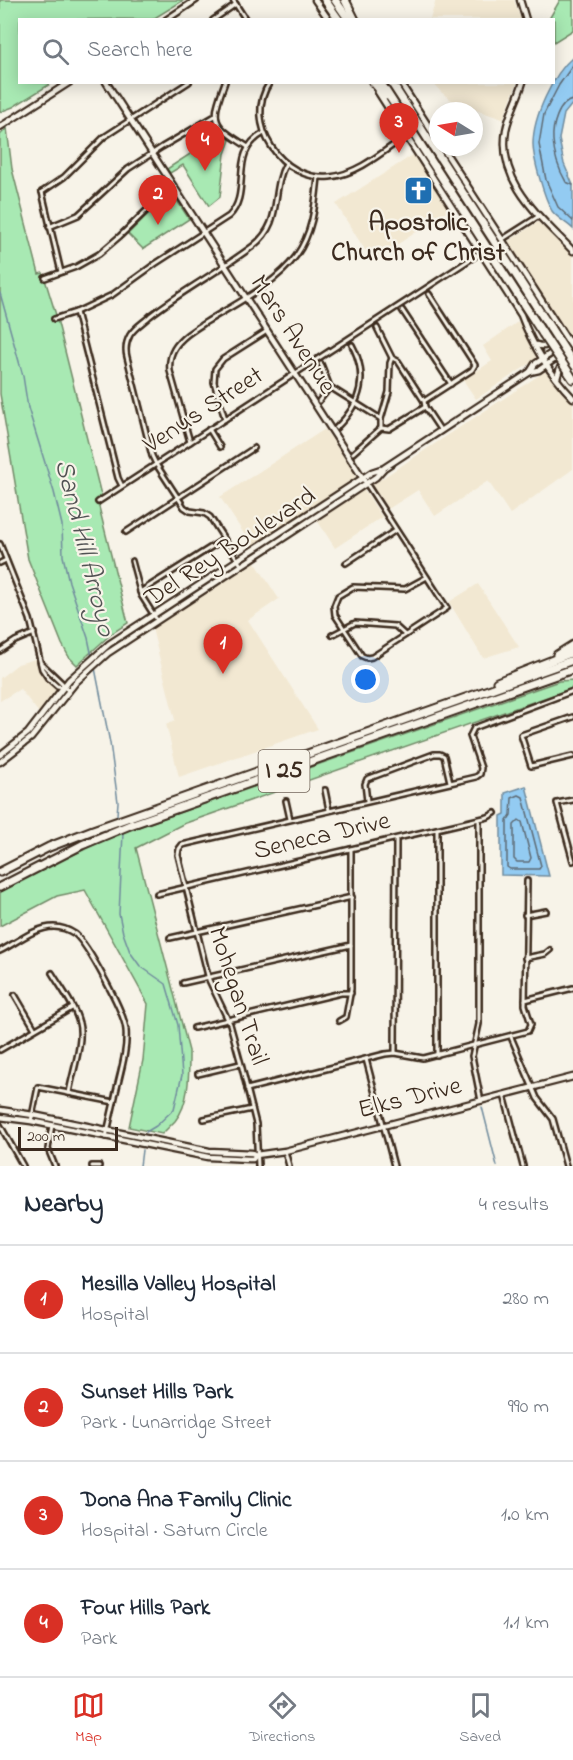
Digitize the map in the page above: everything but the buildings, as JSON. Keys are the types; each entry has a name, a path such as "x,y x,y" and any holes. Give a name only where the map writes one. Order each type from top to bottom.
{"highway":[{"path":"325,0 338,18"},
{"path":"335,0 348,18"},
{"path":"345,0 356,18"},
{"path":"374,84 401,114"},
{"path":"381,84 571,376"},
{"path":"392,84 573,361"},
{"path":"532,668 573,645"},
{"path":"455,701 573,652"},
{"name":"I 25","path":"0,872 93,830 573,660"},
{"name":"I 25","path":"0,887 74,848 130,825 573,669"},
{"path":"519,687 573,674"}],"main road":[{"path":"169,18 196,0"},
{"path":"315,0 328,18"},
{"path":"520,0 525,18"},
{"path":"0,127 67,84"},
{"name":"Mars Avenue","path":"110,84 130,120 364,481"},
{"path":"373,84 482,252 521,315 528,333 543,358 573,398"},
{"path":"401,84 429,127"},
{"path":"523,84 508,122 506,157 515,185 522,196 573,250"},
{"path":"448,156 560,329 571,340 573,348"},
{"path":"535,343 539,346 548,345 556,339 560,329"},
{"name":"Del Rey Boulevard","path":"530,372 533,366 543,358 571,340"},
{"name":"Del Rey Boulevard","path":"0,755 32,729 63,687 82,667 114,640 266,541 292,532 364,481 372,472 384,468 530,372 537,371 573,348"},
{"path":"557,379 560,368 573,361"},
{"name":"Del Rey Boulevard","path":"0,762 31,738 76,682 108,653 247,561 282,535 289,526 364,481"},
{"path":"289,526 292,532"},
{"path":"229,573 237,564 237,560 247,561 248,556 263,546 266,541"},
{"name":"Elks Drive","path":"0,1110 53,1119 208,1157 252,1159 256,1154 285,1151 573,1077"},
{"name":"Elks Drive","path":"0,1117 107,1133"}],"street":[{"path":"215,18 234,2 245,18"},
{"path":"61,273 41,192 64,177 102,139 186,84"},
{"path":"224,84 215,116 221,129 248,147"},
{"path":"269,84 263,94 260,107 264,133 286,163 304,174 318,177 335,176 352,171 406,136"},
{"path":"49,227 78,215 89,207 114,180 215,116"},
{"path":"54,319 76,312 117,292 229,216 237,207 243,162 248,147 264,133"},
{"path":"241,565 208,516 202,512 188,510 177,498 156,464 127,357 125,340 171,299 256,243 268,230 276,210 280,179 286,163"},
{"path":"190,442 170,371 171,355 176,345 192,332 280,274 301,249 314,216 318,177"},
{"path":"45,278 82,264 104,250 148,209 175,190"},
{"path":"502,240 539,216"},
{"name":"Venus Street","path":"98,502 482,252"},
{"path":"424,401 472,370 475,365 429,294"},
{"path":"402,310 451,384"},
{"path":"76,312 118,478 122,486"},
{"path":"376,328 392,358 397,360 441,431"},
{"path":"225,419 214,382 215,369 223,359 267,331"},
{"path":"336,428 356,404 359,394 361,378 359,361 352,345"},
{"path":"166,353 171,355"},
{"path":"353,453 381,428 381,419 389,396 392,358"},
{"path":"321,364 330,387 381,419"},
{"path":"319,401 330,387"},
{"path":"381,428 389,429 425,407"},
{"path":"209,429 220,447"},
{"path":"126,532 254,448"},
{"name":"Mars Avenue","path":"364,481 447,608 405,635"},
{"path":"346,562 396,530"},
{"path":"140,592 224,538"},
{"path":"0,544 34,633 42,670 57,686 69,691"},
{"path":"0,563 6,560"},
{"path":"132,561 140,592 157,620"},
{"path":"332,636 344,628 355,623 393,626 399,628 405,635 372,657 365,658 360,654 344,628 335,615 334,606 338,596 356,586 402,589 427,577"},
{"path":"0,650 34,633"},
{"path":"41,663 62,682 63,687"},
{"path":"286,801 290,819 476,777 480,774 481,768 470,736 474,728 573,691"},
{"path":"573,717 521,735 531,766 573,756"},
{"path":"367,801 365,784 367,779 434,754 444,756 450,782"},
{"path":"325,790 329,810"},
{"path":"573,800 557,803 573,861"},
{"name":"Seneca Drive","path":"157,894 490,817 495,813"},
{"name":"Mohegan Trail","path":"258,1166 256,1124 228,1020 208,977 179,849 182,845 290,819"},
{"path":"479,819 479,1020 473,1046 472,1064 481,1101"},
{"path":"437,829 437,1055"},
{"path":"395,1053 396,839"},
{"path":"339,1021 346,1017 351,993 351,849"},
{"path":"247,1089 395,1053 421,1058 526,1032 531,1022 525,1007 527,881"},
{"path":"170,939 352,897"},
{"path":"525,915 546,911"},
{"path":"0,951 47,927 67,930 82,941 121,1009 125,1021 126,1044 107,1133"},
{"path":"183,983 352,945"},
{"path":"525,958 545,954 550,950"},
{"path":"52,973 78,1019 80,1032 69,1093"},
{"path":"525,1000 573,988"},
{"path":"194,1028 341,993 351,993"},
{"path":"15,995 35,1029"},
{"path":"0,1050 72,1008"},
{"path":"511,1036 538,1101 553,1119 566,1166"},
{"path":"366,1059 394,1166"},
{"path":"198,1074 241,1064"},
{"path":"31,1121 38,1087 114,1102"},
{"path":"504,1095 523,1166"},
{"path":"204,1119 252,1109"},
{"path":"53,1119 48,1149 55,1166"},
{"path":"0,1125 23,1166"},
{"path":"285,1151 289,1166"},
{"path":"92,1166 99,1166"}],"shaded area":[{"path":"436,0 514,0 521,18 430,18"},
{"path":"434,84 517,84 503,119 483,112 483,102 454,102"},
{"path":"413,155 450,210 372,261 336,204"},
{"path":"538,222 573,254 573,344 507,242"},
{"path":"519,321 537,354 537,359 476,399 463,380 492,361 483,346"},
{"path":"544,372 549,374 573,402 573,469 510,514 488,481 435,516 418,490 388,509 372,485"},
{"path":"325,429 356,475 355,479 252,546 220,497"},
{"path":"362,490 365,491 382,517 335,548 317,520"},
{"path":"255,562 279,599 248,620 318,729 179,777 166,724 175,720 152,628"},
{"path":"478,584 519,647 483,658 449,602"},
{"path":"35,659 43,677 56,690 39,713 20,689 0,701 0,678 18,664"}],"green space":[{"path":"0,0 184,0 155,18 18,18 18,84 50,84 13,107 0,112"},
{"path":"560,0 573,0 573,30 555,41 555,18 550,18"},
{"path":"7,128 12,169 39,274 43,273 56,315 101,495 99,507 128,623 111,634 77,665 69,657 62,644 28,559 0,394 0,135"},
{"path":"221,134 230,140 225,154 220,197 209,206 183,165 170,173 167,169"},
{"path":"170,198 176,199 189,219 143,249 128,234 150,212"},
{"path":"573,680 573,688 183,824 136,848 189,1051 189,1068 184,1105 175,1121 162,1134 129,1127 143,1060 148,1004 85,890 57,896 0,926 0,892 30,875 115,835 559,681"}],"water":[{"path":"573,57 573,103 564,114 559,139 564,164 573,185 573,229 552,211 542,188 533,151 536,121 540,109 553,84 555,84 558,74"},
{"path":"526,786 549,876 501,875 501,816 505,814 505,793"}],"waterway":[{"name":"Sand Hill Arroyo","path":"0,293 23,376 28,408 62,525 63,556 69,582 92,657"},
{"name":"Sand Hill Arroyo","path":"95,668 110,743 118,802 117,815"},
{"name":"Sand Hill Arroyo","path":"123,833 119,914 123,933 130,952 140,966 166,984 178,1025 182,1075 174,1109 146,1132"},
{"path":"482,1107 497,1166"},
{"name":"Sand Hill Arroyo","path":"140,1166 142,1150"}],"place":[{"name":"Dona Ana Family Clinic","path":"399,153"},
{"name":"Four Hills Park","path":"205,171"},
{"name":"Apostolic Church of Christ","path":"418,190"},
{"name":"Sunset Hills Park","path":"158,225"},
{"name":"Mesilla Valley Hospital","path":"223,674"}]}
